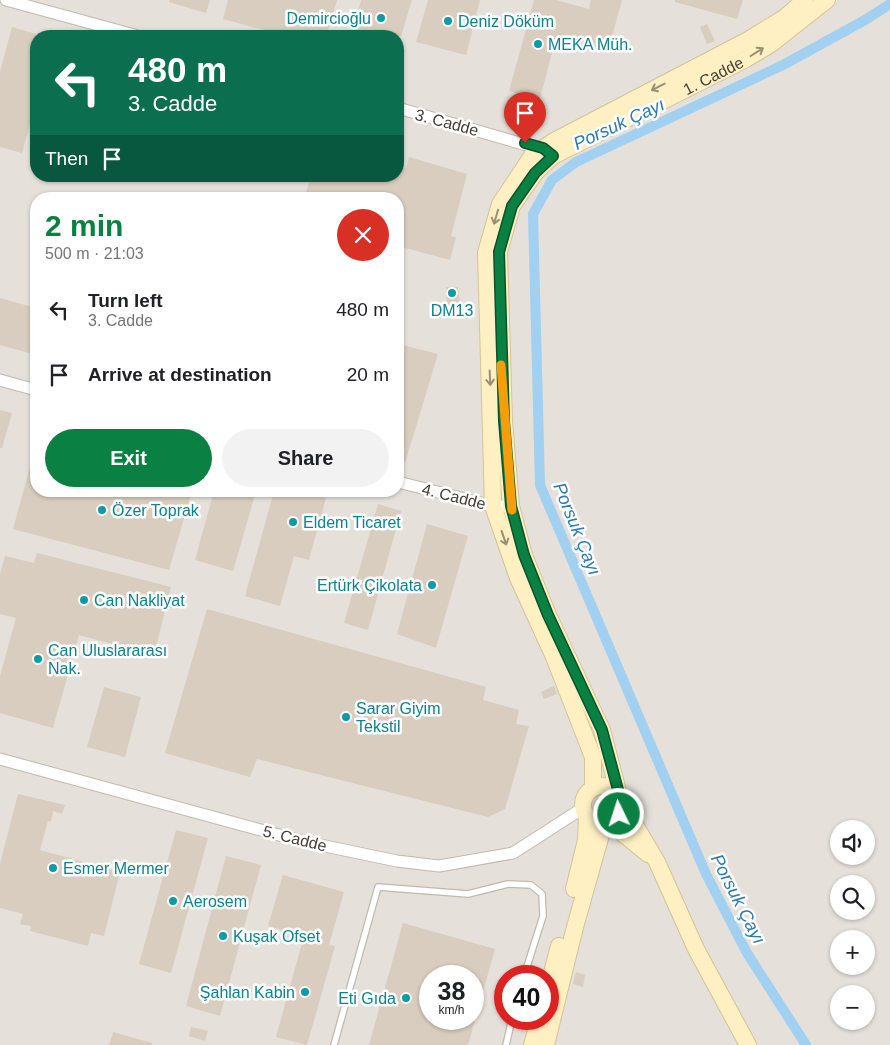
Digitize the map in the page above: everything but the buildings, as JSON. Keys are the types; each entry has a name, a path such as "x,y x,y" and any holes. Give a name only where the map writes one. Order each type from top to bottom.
{"street":[{"path":"6,0 116,30"},
{"name":"1. Cadde","path":"748,1045 696,949 657,862 620,798 602,730 548,615 524,555 511,506 504,421 499,252 512,206 554,141 748,40 784,18 805,0"},
{"name":"1. Cadde","path":"592,788 593,757 554,657 518,578 493,506 486,253 500,204 532,156 548,152 746,59 771,44 827,0"},
{"name":"3. Cadde","path":"404,110 548,152"},
{"path":"0,380 30,388"},
{"name":"4. Cadde","path":"404,484 493,506 511,506"},
{"name":"5. Cadde","path":"0,759 301,841 397,861 439,866 513,853 585,813"},
{"path":"546,1045 574,927 607,823 619,814 620,798 610,787 598,786 592,788 585,796 586,840 554,965"},
{"path":"585,813 592,821 607,823 657,862"},
{"path":"532,1045 536,1030"}],"lane":[{"path":"334,1045 378,887 468,894 508,884 531,885 542,894 543,916 527,965"},
{"path":"506,1045 509,1030"}],"shaded area":[{"path":"0,0 890,0 890,1045 0,1045"}],"waterway":[{"name":"Porsuk Çayı","path":"806,1045 747,953 706,874 540,485 533,214 552,180 576,162 783,65 865,20 890,4"}],"slow traffic":[{"path":"501,365 512,510"}],"place":[{"name":"Demircioğlu","path":"381,18"},
{"name":"Deniz Döküm","path":"448,21"},
{"name":"MEKA Müh.","path":"538,44"},
{"name":"DM13","path":"452,293"},
{"name":"Özer Toprak","path":"102,510"},
{"name":"Eldem Ticaret","path":"293,522"},
{"name":"Ertürk Çikolata","path":"432,585"},
{"name":"Can Nakliyat","path":"84,600"},
{"name":"Can Uluslararası Nak.","path":"38,659"},
{"name":"Sarar Giyim Tekstil","path":"346,717"},
{"name":"Esmer Mermer","path":"53,868"},
{"name":"Aerosem","path":"173,901"},
{"name":"Kuşak Ofset","path":"223,936"},
{"name":"Şahlan Kabin","path":"305,992"},
{"name":"Eti Gıda","path":"406,998"}],"route":[{"path":"525,143 543,148 553,156 535,173 512,206 499,252 499,307 504,421 511,506 524,555 548,615 602,730 621,801 619,814"}]}
